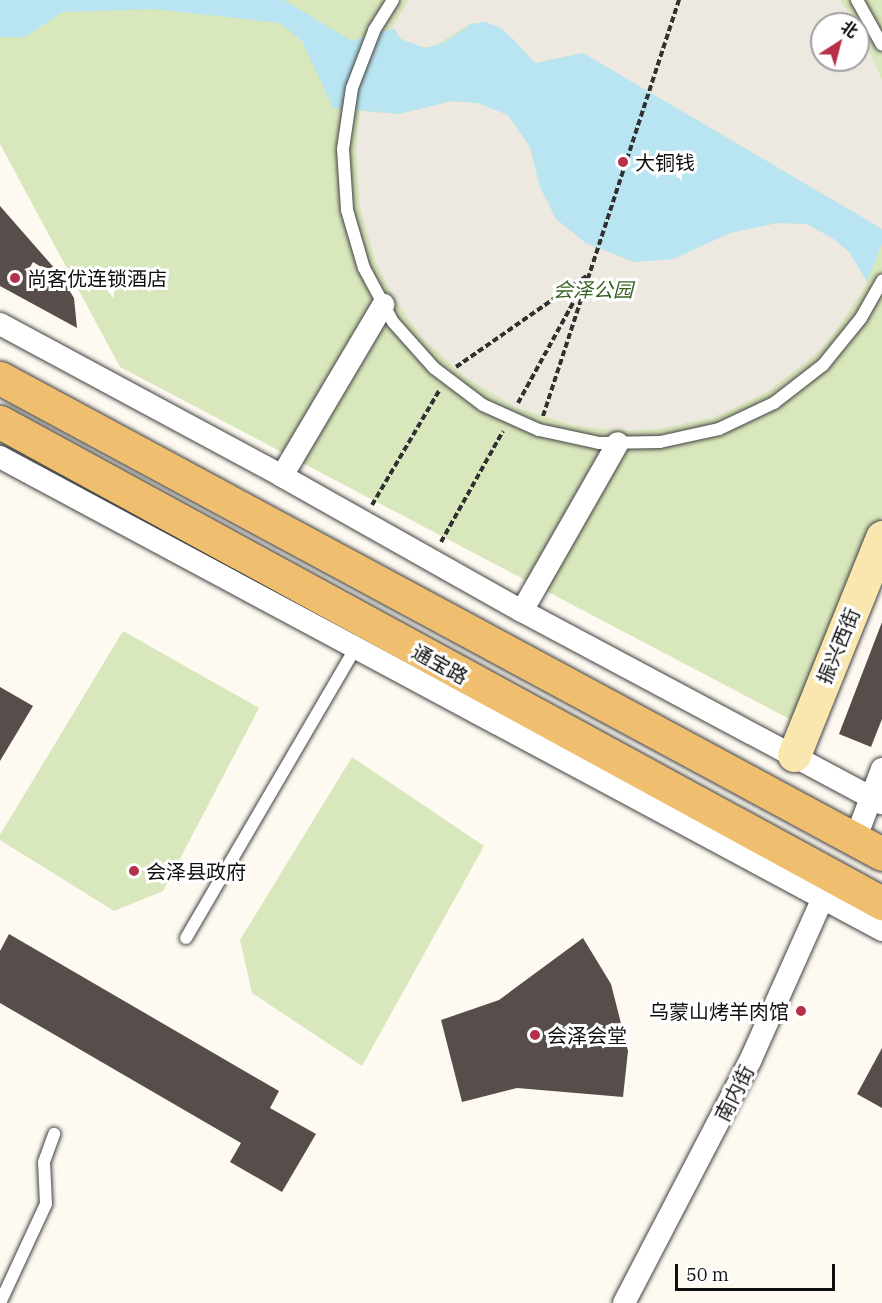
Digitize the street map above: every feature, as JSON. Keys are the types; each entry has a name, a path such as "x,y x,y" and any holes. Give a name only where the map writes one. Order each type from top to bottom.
{"main road":[{"path":"0,378 868,847"},
{"name":"通宝路","path":"8,444 828,887 882,903"}],"street":[{"path":"282,476 383,305"},
{"path":"0,324 282,476 522,611 877,800"},
{"path":"522,611 618,443"},
{"name":"振兴西街","path":"794,755 882,537"},
{"path":"868,847 882,769"},
{"path":"828,887 882,930"},
{"name":"南内街","path":"624,1303 750,1061 828,887"}],"lane":[{"path":"856,0 882,45"},
{"path":"391,3 362,59 346,118 343,179 347,210 364,268 383,305 412,346 446,378 483,405 510,419 568,438 618,443 660,442 690,437 747,417 807,379 843,343 861,318 882,281"},
{"path":"186,938 363,636"},
{"path":"0,1303 46,1204 44,1162 54,1134"}],"path":[{"path":"543,418 679,0"},
{"path":"363,521 454,368 589,275"},
{"path":"431,559 589,275"}],"green space":[{"name":"会泽公园","path":"0,0 882,0 882,516 801,725 120,367 0,144"},
{"path":"123,631 259,708 163,891 114,911 0,840 0,835"},
{"path":"352,757 484,846 362,1066 252,993 240,940"}],"shaded area":[{"path":"409,0 840,0 848,12 810,12 810,72 870,72 870,53 882,80 882,229 583,53 535,63 512,38 500,28 486,22 470,24 431,48 412,45 401,39 394,28 390,30"},
{"path":"452,101 478,103 508,115 530,147 540,187 586,243 634,262 673,259 730,233 777,223 807,224 834,239 850,253 867,282 866,286 833,335 814,356 767,392 715,417 658,429 619,431 571,425 515,407 465,377 422,338 394,298 376,263 360,207 356,149 360,111 399,114"}],"water":[{"path":"0,0 284,0 352,41 394,28 401,39 425,48 443,43 471,24 486,22 500,28 512,38 535,63 583,53 882,229 882,244 867,282 850,253 834,239 807,224 777,223 730,233 673,259 634,262 586,243 556,219 540,187 530,147 508,115 478,103 452,101 399,114 333,108 302,41 280,23 153,9 63,12 25,37 0,37"}],"building":[{"path":"0,206 56,270 53,274 33,262 28,271 48,283 51,278 64,282 74,298 77,328 0,286"},
{"path":"882,622 882,719 871,747 839,734"},
{"path":"0,687 33,706 0,761"},
{"path":"9,934 279,1091 270,1108 316,1134 282,1192 230,1162 241,1143 0,1003 0,951"},
{"name":"会泽会堂","path":"583,938 611,984 628,1051 623,1097 517,1088 462,1102 441,1020 499,1000"},
{"path":"882,1048 882,1108 857,1094"}],"place":[{"name":"大铜钱","path":"623,162"},
{"name":"尚客优连锁酒店","path":"15,278"},
{"name":"会泽县政府","path":"134,871"},
{"name":"乌蒙山烤羊肉馆","path":"801,1011"},
{"name":"会泽会堂","path":"535,1035"}]}
